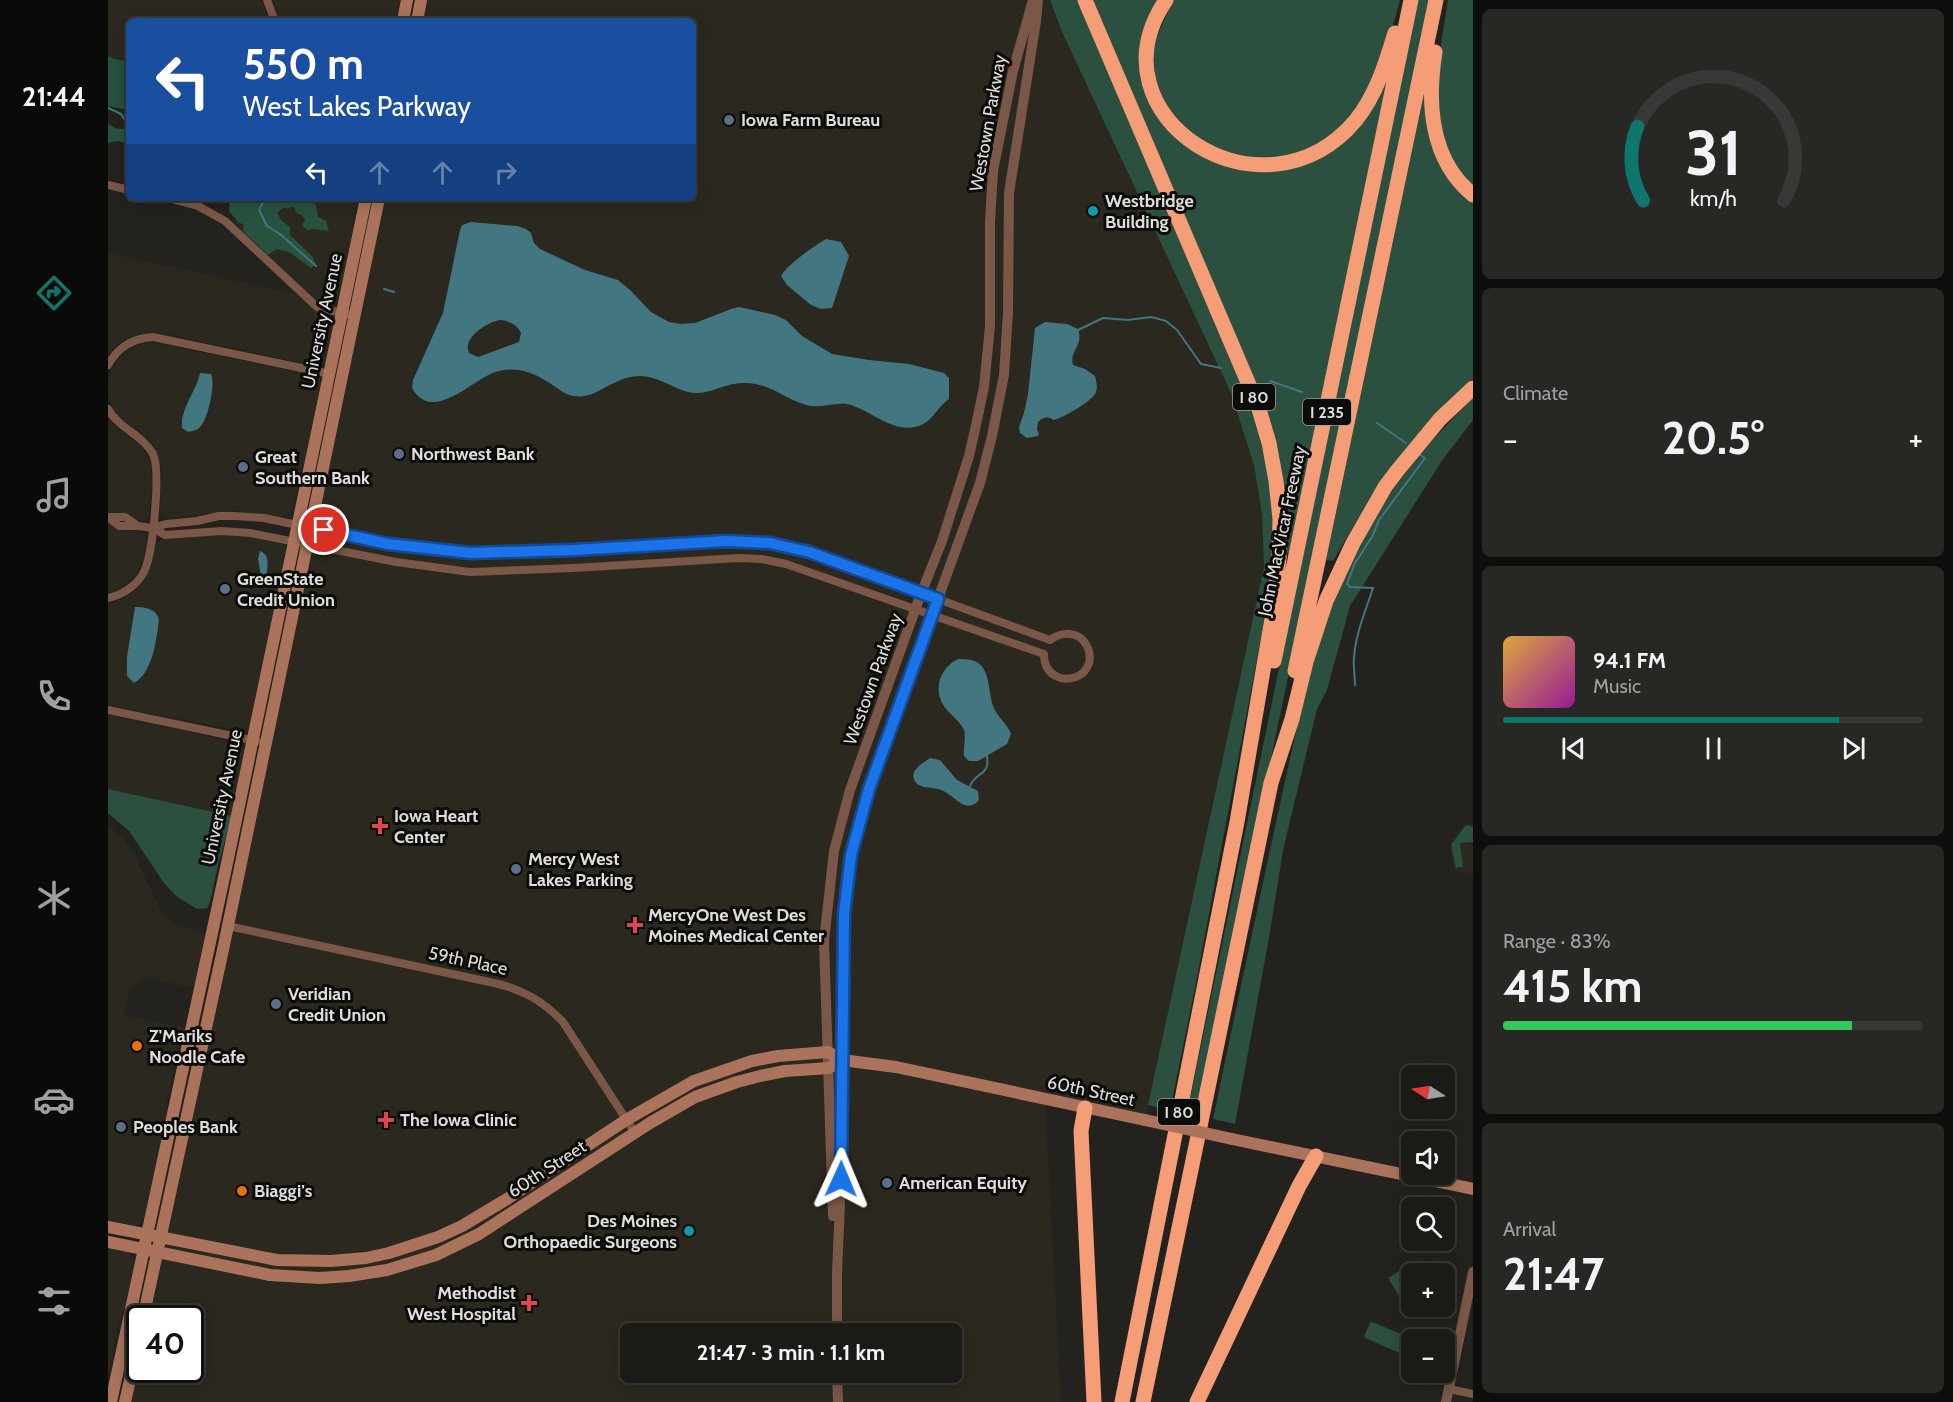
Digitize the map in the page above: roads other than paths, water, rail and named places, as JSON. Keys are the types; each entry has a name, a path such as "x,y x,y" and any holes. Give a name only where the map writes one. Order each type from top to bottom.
{"highway":[{"name":"I 80","path":"1085,0 1251,389 1269,443 1280,519 1280,558 1274,607 1238,822 1122,1402"},
{"path":"1166,0 1151,30 1148,51 1150,86 1164,115 1190,141 1214,154 1241,163 1270,165 1295,161 1318,152 1335,141 1357,118 1372,96 1391,49 1399,20 1411,0"},
{"name":"John MacVicar Freeway","path":"1238,822 1286,609 1411,0"},
{"path":"1440,2 1431,88 1432,120 1444,157 1460,183 1473,195"},
{"name":"I 235","path":"1271,783 1440,2"},
{"name":"I 80","path":"1143,1402 1271,783 1293,719 1306,662 1326,601 1353,543 1385,487 1440,419 1473,388"},
{"path":"1085,1108 1081,1131 1094,1402"},
{"path":"1197,1402 1299,1186 1316,1156"}],"main road":[{"path":"404,18 407,0"},
{"path":"418,18 421,0"},
{"name":"University Avenue","path":"304,526 348,315 366,201"},
{"name":"University Avenue","path":"111,1402 259,741 301,542 330,374 378,201"},
{"name":"University Avenue","path":"146,1305 228,926 259,741"},
{"name":"60th Street","path":"108,1227 257,1257 298,1262 347,1260 389,1253 438,1237 462,1226 626,1120 671,1093 710,1074 752,1061 778,1056 828,1052 842,1060 896,1067 1473,1189"},
{"name":"60th Street","path":"108,1242 247,1272 296,1278 340,1277 387,1270 436,1255 479,1234 674,1108 695,1097 737,1082 785,1071 829,1068 842,1060"},
{"path":"125,1402 129,1383"}],"street":[{"path":"267,0 273,18"},
{"name":"Westown Parkway","path":"837,1273 830,1143 824,941 834,851 850,790 946,531 969,456 980,407 990,326 990,222 993,171 1013,71 1033,0"},
{"name":"Westown Parkway","path":"837,1323 844,914 851,855 869,789 933,616 983,471 1002,392 1008,334 1009,193 1038,0"},
{"path":"108,185 126,189"},
{"path":"179,201 198,206 225,221 309,301 325,310 348,315"},
{"path":"108,365 119,350 136,340 153,338 330,374"},
{"path":"108,409 116,421 142,439 148,446 156,461 158,478 149,558 144,572 131,587 108,598"},
{"path":"153,528 219,516 264,518 388,544 471,553 726,541 770,543 809,552 1050,640"},
{"path":"108,517 119,526 138,525 153,528 165,535 241,532 396,562 470,572 739,558 761,559 804,570 1044,654"},
{"path":"1066,633 1081,638 1088,647 1089,663 1083,673 1078,676 1062,679 1056,677 1047,668 1044,654 1050,640 1066,633"},
{"path":"108,710 259,741"},
{"name":"59th Place","path":"228,926 494,983 527,993 563,1022 635,1133"},
{"path":"1446,1402 1473,1272"},
{"path":"837,1383 838,1402"},
{"path":"1449,1389 1473,1394"}],"water":[{"path":"471,222 517,226 526,229 531,233 534,243 540,249 585,270 618,280 651,312 669,322 695,323 739,307 775,315 786,320 802,336 832,354 909,364 944,373 949,378 949,399 924,424 910,428 892,425 851,405 811,406 802,404 753,383 737,383 694,393 653,378 638,376 620,380 590,395 574,396 568,395 533,374 511,369 495,372 452,396 441,401 430,402 420,398 412,388 413,380 443,313 462,225","holes":["500,320 517,327 521,333 519,342 478,357 469,353 468,347 472,336 489,324"]},
{"path":"826,239 841,242 849,256 832,308 821,309 811,305 787,285 781,276 795,261"},
{"path":"1045,322 1067,324 1078,329 1079,340 1073,355 1073,365 1095,376 1097,390 1084,404 1058,419 1040,420 1038,436 1027,438 1020,433 1019,427 1028,394 1035,328"},
{"path":"200,373 211,374 213,385 211,400 204,422 197,429 188,432 182,428 183,414"},
{"path":"260,551 264,553 267,560 267,581 264,584 258,559"},
{"path":"135,607 153,611 159,620 155,646 149,664 146,671 134,683 127,676 127,657"},
{"path":"958,659 969,659 982,667 988,680 993,706 1011,734 1007,744 978,761 969,761 964,756 963,728 947,710 940,696 939,682 942,675 951,663"},
{"path":"930,758 940,760 957,780 978,791 979,800 969,806 964,805 946,792 917,784 913,776 914,772"}],"waterway":[{"path":"108,108 121,114 126,122"},
{"path":"264,201 259,210 267,226 280,234 316,266"},
{"path":"384,289 394,292"},
{"path":"1078,330 1103,318 1128,320 1151,317 1159,319 1166,321 1177,330 1201,364 1221,368"},
{"path":"1270,381 1302,392"},
{"path":"1377,423 1406,443"},
{"path":"1355,685 1355,648 1373,588 1350,587 1347,584 1355,563 1372,537 1379,520 1425,458 1420,455"},
{"path":"970,786 985,771 987,756"}],"place":[{"name":"Iowa Farm Bureau","path":"729,120"},
{"name":"Westbridge Building","path":"1093,211"},
{"name":"Northwest Bank","path":"399,454"},
{"name":"Great Southern Bank","path":"243,467"},
{"name":"GreenState Credit Union","path":"225,589"},
{"name":"Iowa Heart Center","path":"380,826"},
{"name":"Mercy West Lakes Parking","path":"516,869"},
{"name":"MercyOne West Des Moines Medical Center","path":"635,925"},
{"name":"Veridian Credit Union","path":"276,1004"},
{"name":"Z'Mariks Noodle Cafe","path":"137,1046"},
{"name":"The Iowa Clinic","path":"386,1120"},
{"name":"Peoples Bank","path":"121,1127"},
{"name":"American Equity","path":"887,1183"},
{"name":"Biaggi's","path":"242,1191"},
{"name":"Des Moines Orthopaedic Surgeons","path":"689,1231"},
{"name":"Methodist West Hospital","path":"529,1303"}]}
